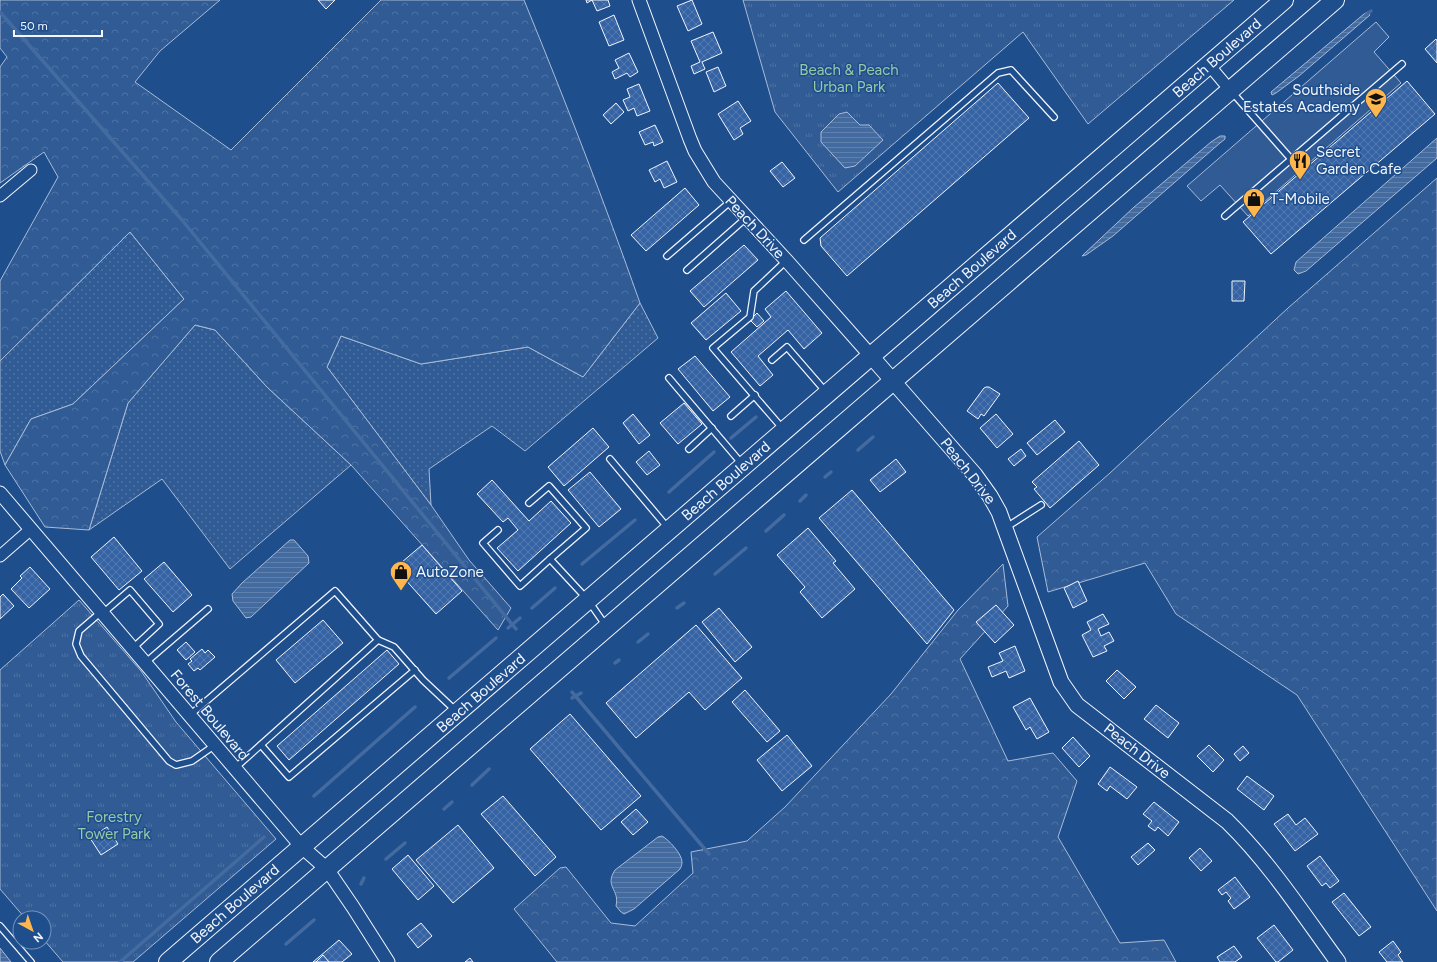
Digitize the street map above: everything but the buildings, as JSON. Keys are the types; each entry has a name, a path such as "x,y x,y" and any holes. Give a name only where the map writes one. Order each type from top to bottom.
{"highway":[{"name":"Beach Boulevard","path":"168,962 1284,0"},
{"path":"219,962 1335,0"}],"main road":[{"name":"Peach Drive","path":"871,356 975,475 990,496 999,512 1061,682 1077,705 1227,821 1248,841 1269,867 1338,962"}],"street":[{"name":"Peach Drive","path":"639,0 695,151 714,182 787,261 871,356"},
{"path":"1209,65 1230,90"},
{"path":"0,196 31,170"},
{"name":"Forest Boulevard","path":"0,493 302,847 327,869 353,906 388,962"},
{"path":"0,556 31,528"}],"lane":[{"path":"1224,216 1402,64"},
{"path":"804,240 998,73 1011,70 1054,117"},
{"path":"1230,90 1291,158"},
{"path":"667,256 732,201"},
{"path":"687,270 747,217"},
{"path":"784,431 755,395 713,348 750,317 754,291 787,261"},
{"path":"772,360 787,347 828,393"},
{"path":"668,378 744,466"},
{"path":"731,416 755,395"},
{"path":"689,449 712,428"},
{"path":"610,459 670,530"},
{"path":"498,530 482,543 520,586 586,528 549,486 529,503"},
{"path":"1005,528 1041,504"},
{"path":"550,559 588,600 607,627"},
{"path":"133,648 159,624 130,590 80,631 76,644 81,656 169,762 176,765 192,761 215,745"},
{"path":"190,716 335,591 378,640 394,647 423,680 457,713"},
{"path":"145,663 208,609"},
{"path":"234,768 378,640"},
{"path":"261,745 289,777 415,670"},
{"path":"0,926 31,962"}],"green space":[{"path":"0,0 220,0 160,51 135,82 231,150 381,0 524,0 584,151 640,303 583,377 528,347 421,364 341,336 327,367 431,505 469,560 511,608 498,630 351,465 267,387 215,330 195,325 128,403 89,530 45,527 5,465 31,419 73,404 184,299 130,232 0,361 0,281 58,177 44,152 0,183 0,67 7,57 0,48"},
{"name":"Beach & Peach Urban Park","path":"743,0 1234,0 1088,124 1023,32 838,192 775,112"},
{"path":"1437,178 1437,911 1297,695 1176,614 1145,563 1048,592 1037,537 1110,473 1288,308"},
{"path":"130,232 184,299 73,404 31,419 5,465 0,451 0,361"},
{"path":"640,303 658,338 525,451 492,426 429,469 431,505 327,367 341,336 421,364 528,347 583,377"},
{"path":"195,325 215,330 267,387 351,465 230,569 162,479 89,530 128,403"},
{"path":"1003,564 1008,606 960,659 1008,761 1053,753 1077,781 1058,837 1120,943 1164,940 1176,962 557,962 514,909 560,868 566,867 611,923 635,926 693,873 691,852 747,841 785,807 891,694 958,610"},
{"name":"Forestry Tower Park","path":"79,600 141,671 176,722 276,839 133,962 63,962 52,949 52,910 18,910 0,889 0,670"}],"shaded area":[{"path":"1368,12 1370,15 1299,76 1272,95 1271,92"},
{"path":"1376,22 1389,37 1374,52 1401,83 1248,216 1220,185 1201,201 1187,186"},
{"path":"847,112 860,125 869,125 883,140 855,166 845,168 821,142 821,132 839,114"},
{"path":"1220,136 1225,136 1225,139 1113,236 1086,255 1082,256 1133,208"},
{"path":"1437,138 1437,158 1306,271 1298,274 1294,270 1296,262"},
{"path":"290,540 294,540 308,556 309,563 251,617 246,618 233,601 232,594 242,583"},
{"path":"662,836 678,851 682,865 680,869 634,909 624,914 616,906 617,900 611,880 612,876 615,870 658,837"},
{"path":"0,948 11,962 0,962"}],"waterway":[{"path":"1366,15 1371,11"},
{"path":"0,12 182,220 516,629"},
{"path":"731,438 756,417"},
{"path":"858,450 873,437"},
{"path":"669,492 714,452"},
{"path":"825,477 831,472"},
{"path":"800,501 806,495"},
{"path":"766,531 784,515"},
{"path":"582,564 635,520"},
{"path":"715,574 746,548"},
{"path":"532,608 555,588"},
{"path":"677,608 684,603"},
{"path":"508,628 520,618"},
{"path":"638,642 648,634"},
{"path":"449,678 496,638"},
{"path":"615,663 619,660"},
{"path":"572,692 709,854"},
{"path":"572,698 581,693"},
{"path":"314,796 415,707"},
{"path":"472,785 489,769"},
{"path":"444,809 452,802"},
{"path":"120,962 264,837"},
{"path":"386,859 405,843"},
{"path":"361,884 364,878"},
{"path":"286,944 314,920"}],"place":[{"name":"Southside Estates Academy","path":"1376,118"},
{"name":"Secret Garden Cafe","path":"1300,180"},
{"name":"T-Mobile","path":"1254,218"},
{"name":"AutoZone","path":"401,592"}]}
